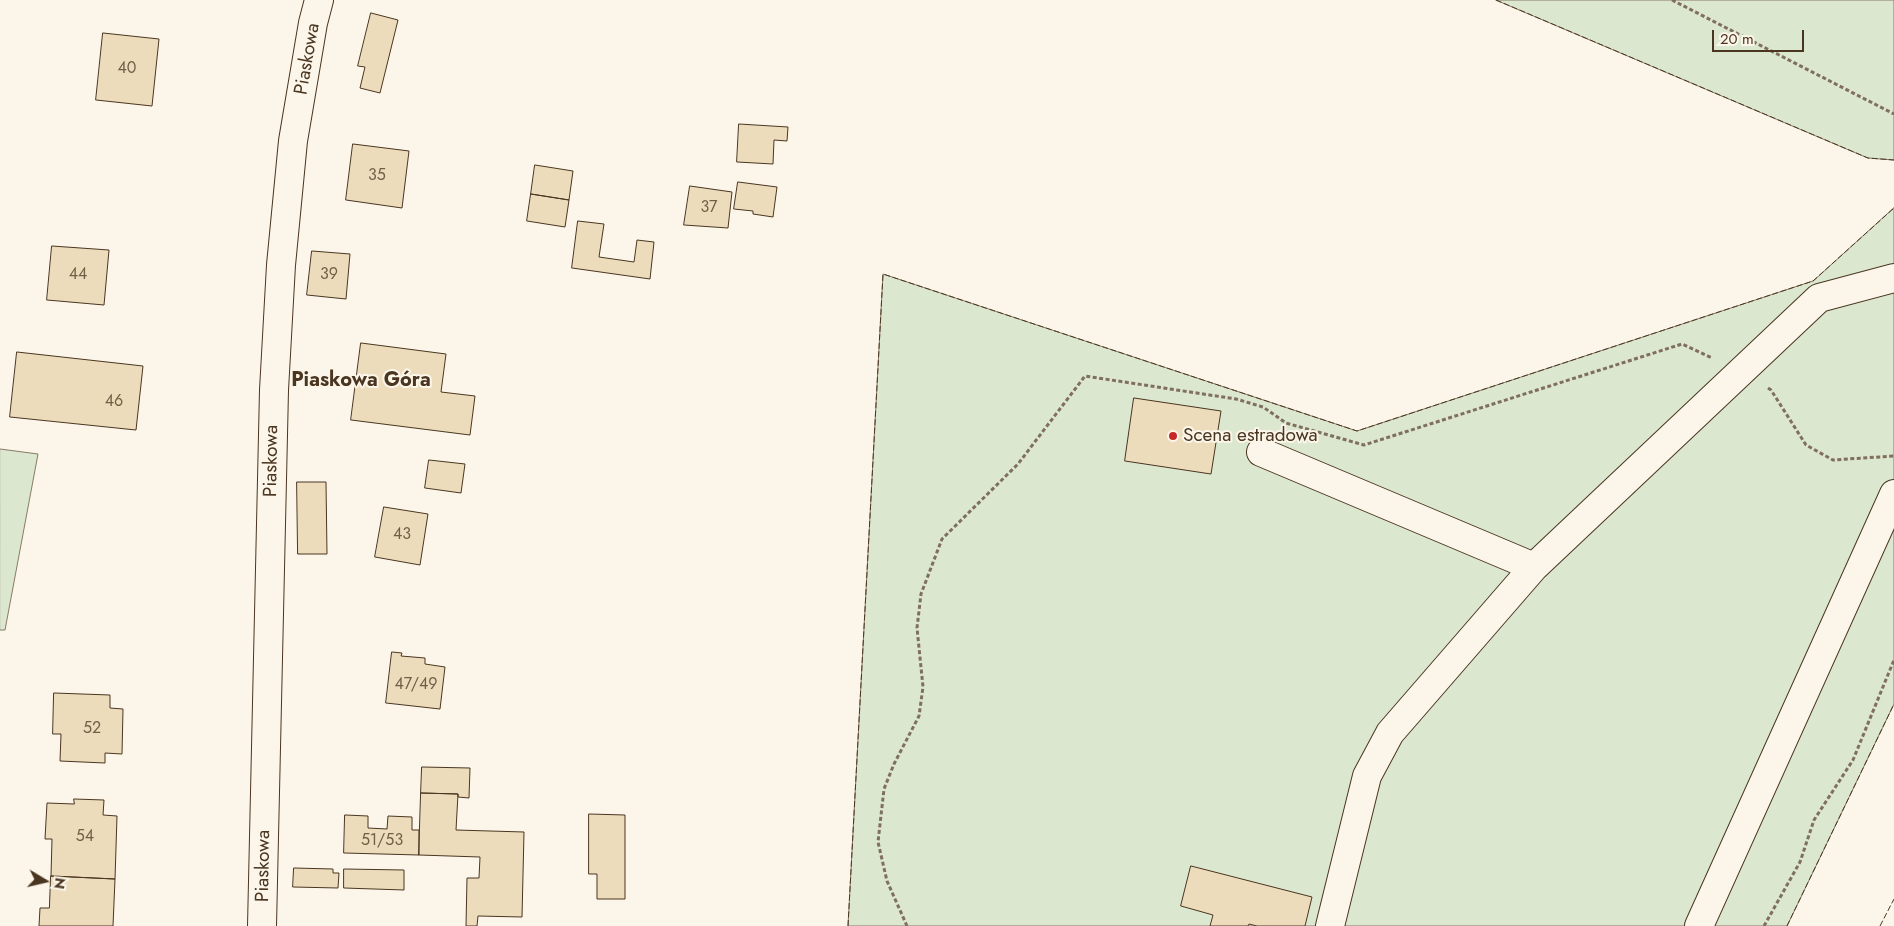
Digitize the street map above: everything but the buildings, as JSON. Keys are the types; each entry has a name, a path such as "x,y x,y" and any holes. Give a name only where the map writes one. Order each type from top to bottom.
{"street":[{"name":"Piaskowa","path":"262,926 274,380 281,266 293,142 319,0"},
{"path":"1330,926 1367,776 1390,734 1534,567 1819,298 1894,278"},
{"path":"1261,452 1534,567"},
{"path":"1699,926 1894,494"}],"path":[{"path":"1672,0 1894,114"},
{"path":"1764,926 1800,862 1814,820 1853,760 1894,660"},
{"path":"894,764 884,789 878,842 887,881 907,926"}],"green space":[{"path":"1496,0 1894,0 1894,160 1868,158"},
{"path":"1894,208 1894,704 1787,926 848,926 883,274 1357,431 1813,281"},
{"path":"0,449 38,454 5,630 0,630"}],"fence":[{"path":"1496,0 1868,158 1894,160"},
{"path":"848,926 883,274 1357,431 1813,281 1894,208"},
{"path":"1787,926 1894,704"},
{"path":"1880,926 1894,899"}],"place":[{"name":"Scena estradowa","path":"1173,436"}],"district":[{"name":"Piaskowa Góra","path":"361,381"}]}
